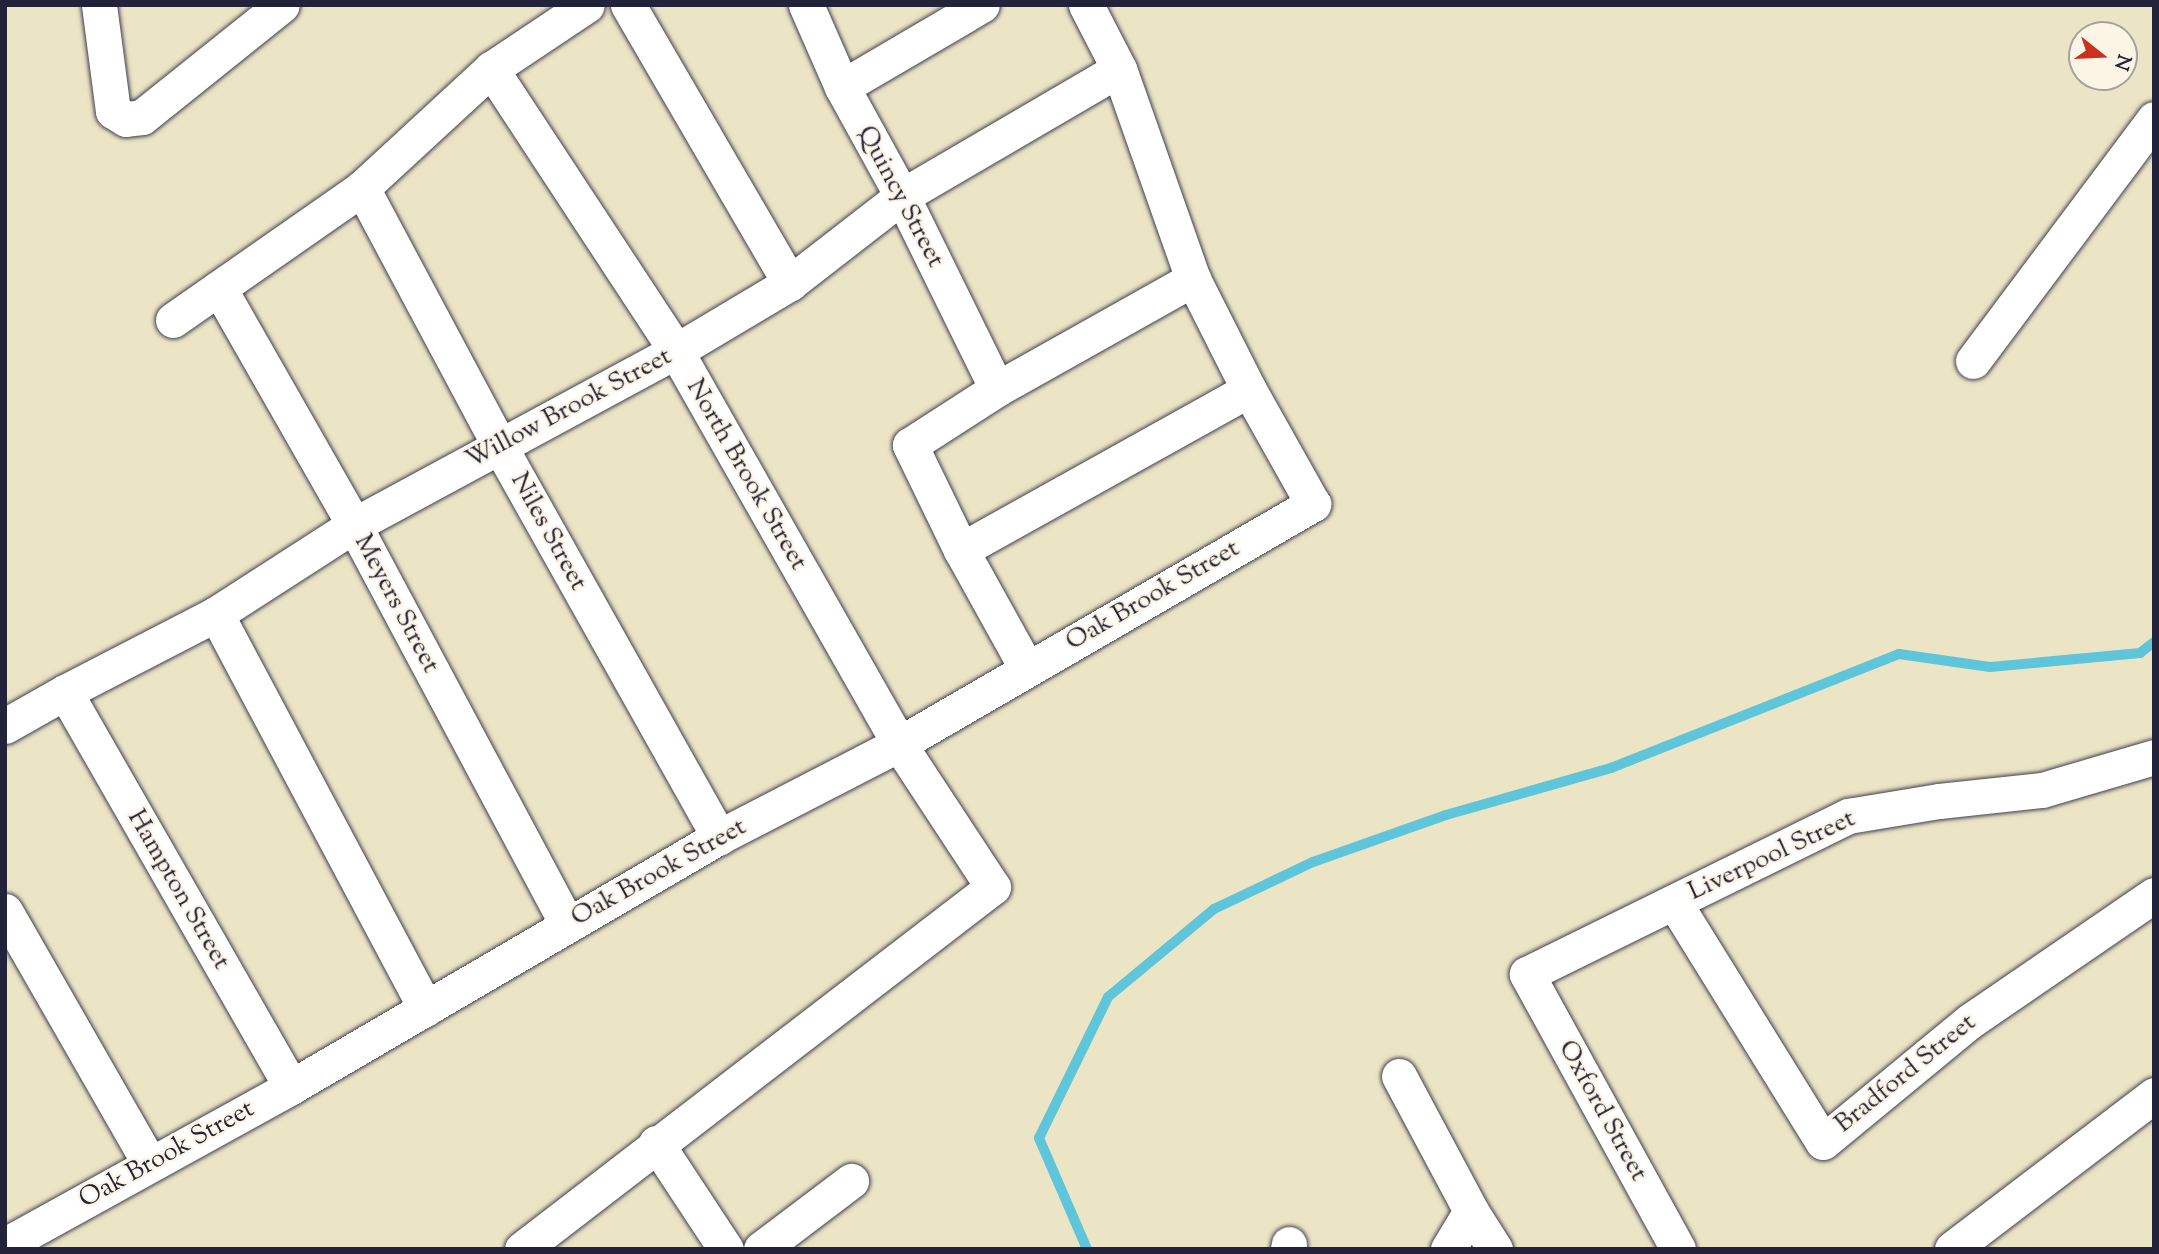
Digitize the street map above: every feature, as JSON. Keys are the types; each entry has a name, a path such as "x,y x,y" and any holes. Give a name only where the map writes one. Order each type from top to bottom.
{"street":[{"path":"99,5 113,111 126,119 142,117 282,5"},
{"path":"173,320 362,188 491,69 587,5"},
{"path":"628,5 790,283"},
{"name":"Quincy Street","path":"806,5 842,87 902,196 997,389"},
{"path":"842,87 982,5"},
{"path":"961,550 1249,390 1193,279 1119,69 1086,5"},
{"name":"North Brook Street","path":"491,69 676,352 899,744 993,887 656,1143"},
{"name":"Willow Brook Street","path":"5,726 216,614 354,526 499,445 676,352 790,283 902,196 1119,69"},
{"path":"1973,361 2154,119"},
{"name":"Niles Street","path":"362,188 499,445 719,837"},
{"path":"1027,669 961,550 910,445 997,389 1193,279"},
{"name":"Meyers Street","path":"219,288 354,526 567,924"},
{"name":"Oak Brook Street","path":"5,1245 291,1087 719,837 899,744 1313,504 1249,390"},
{"path":"216,614 426,1009"},
{"name":"Hampton Street","path":"65,692 291,1087"},
{"name":"Liverpool Street","path":"1527,974 1849,816 1939,801 2042,790 2154,757"},
{"name":"Bradford Street","path":"1674,902 1823,1142 1970,1021 2154,895"},
{"path":"5,911 150,1164"},
{"name":"Oxford Street","path":"1527,974 1678,1249"},
{"path":"1399,1076 1471,1211 1495,1249"},
{"path":"1952,1249 2154,1095"},
{"path":"537,1244 656,1143 726,1249"},
{"path":"761,1249 851,1181"},
{"path":"1448,1249 1471,1211"}],"waterway":[{"path":"1087,1249 1039,1138 1108,997 1214,909 1313,862 1446,815 1611,768 1899,654 1990,667 2140,653 2154,642"}]}
